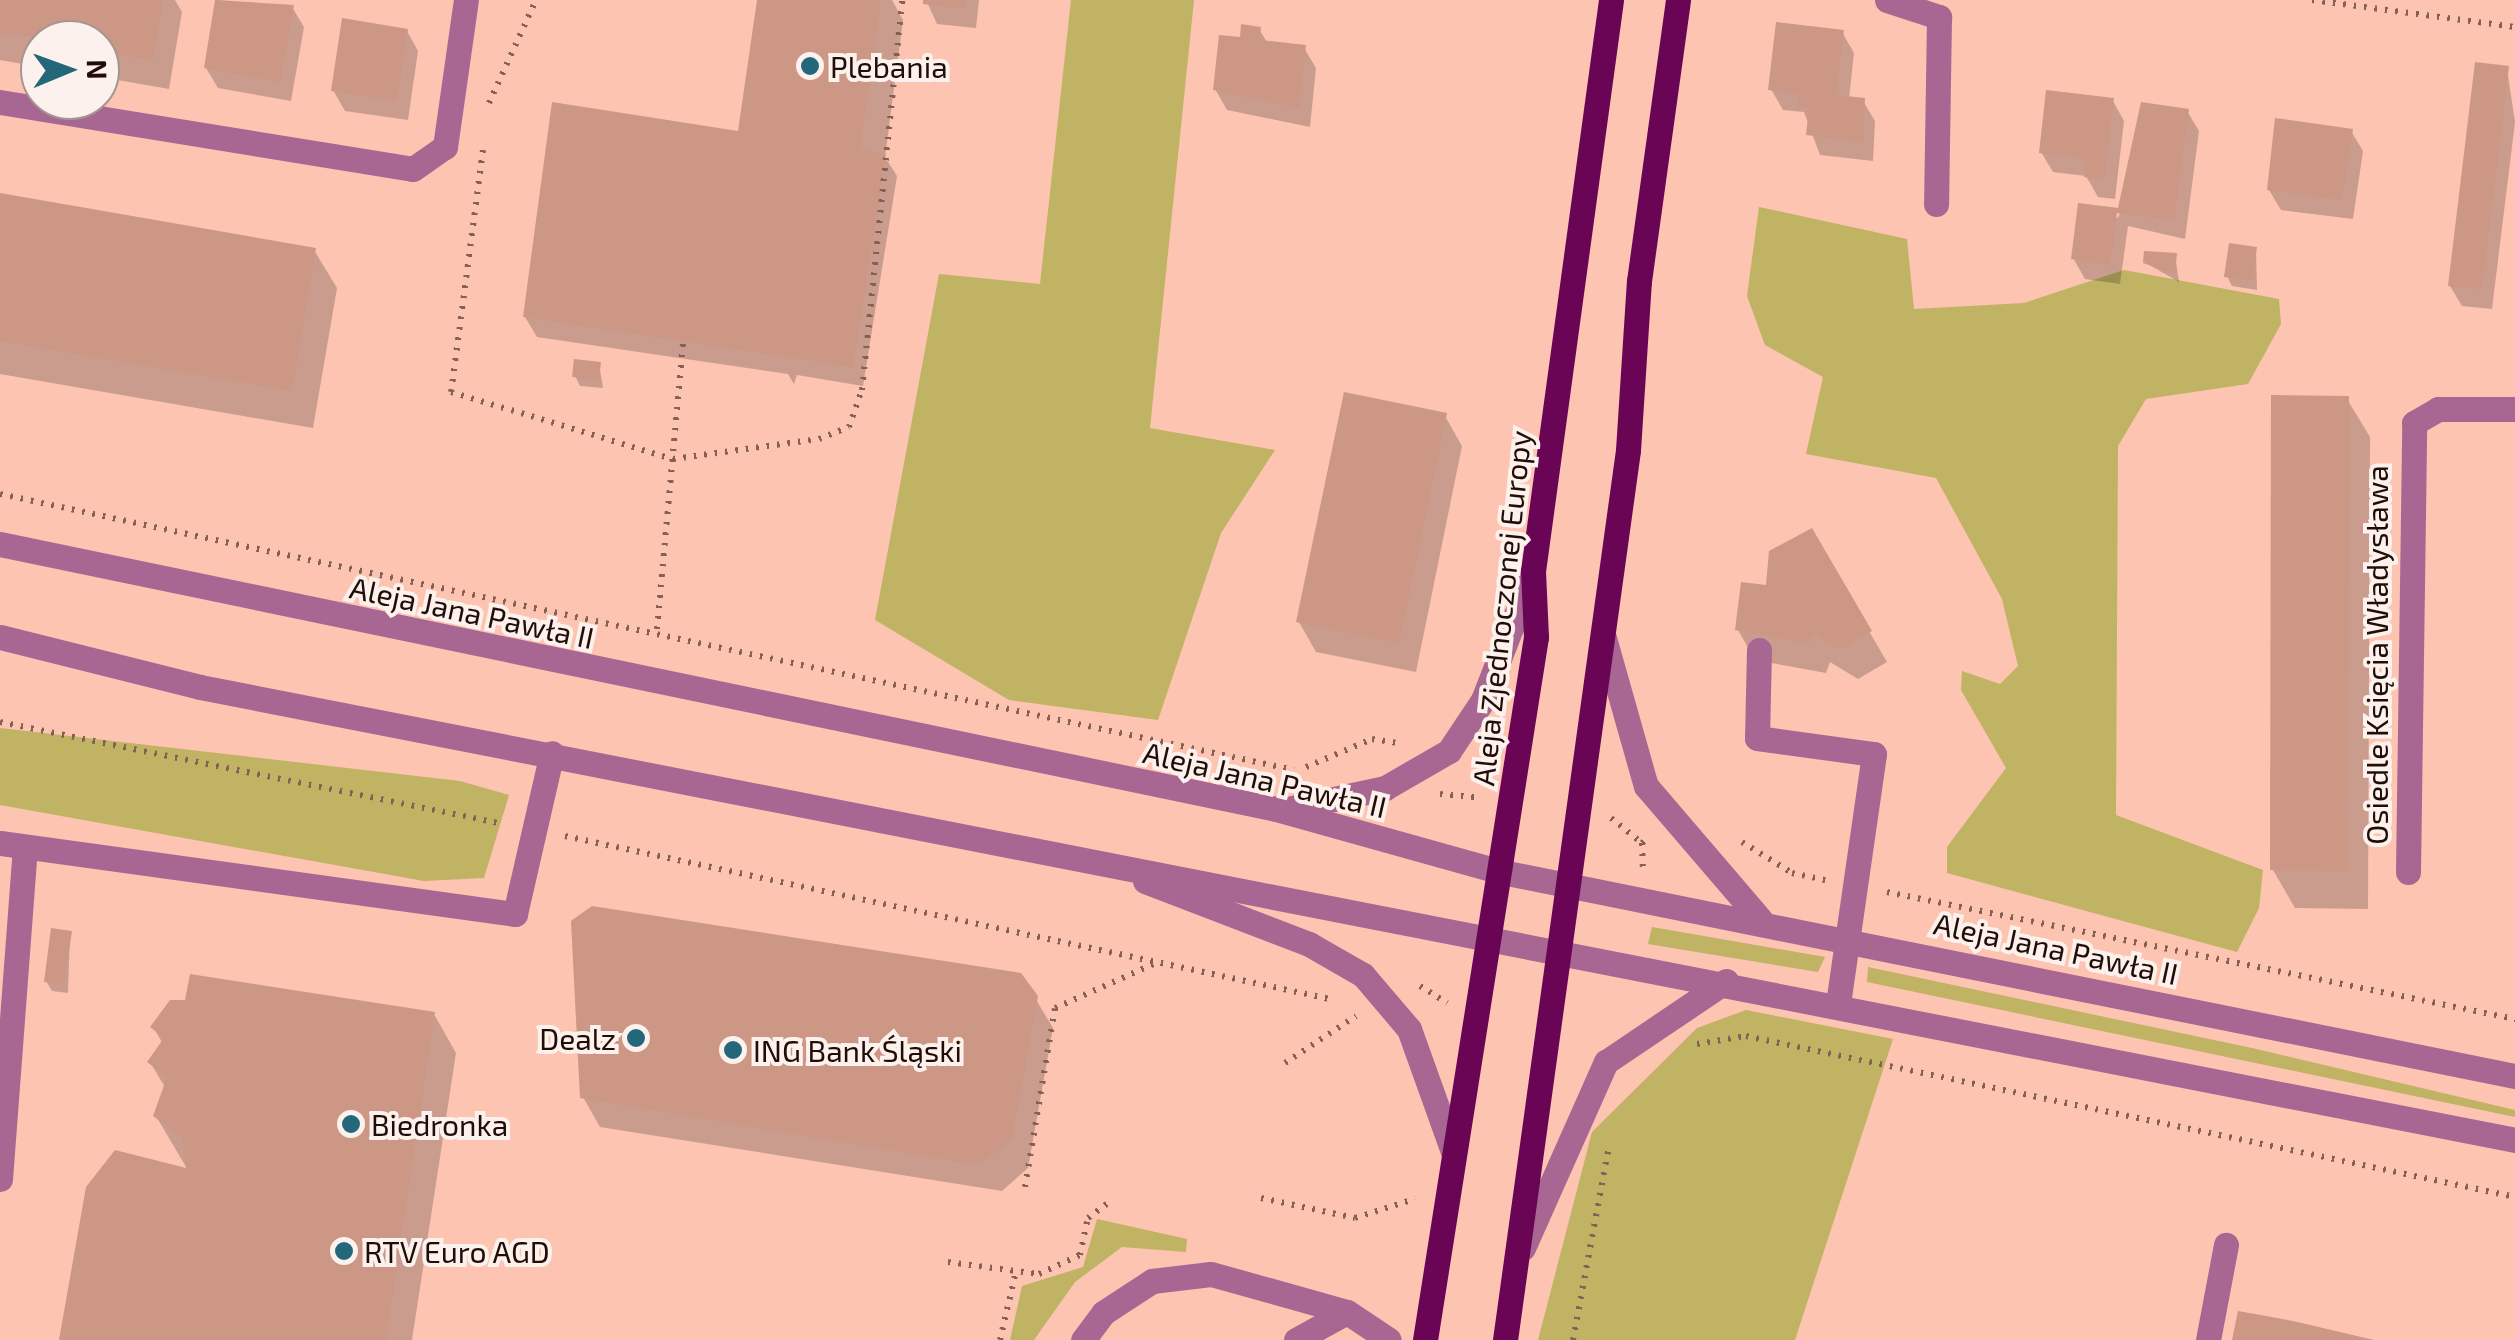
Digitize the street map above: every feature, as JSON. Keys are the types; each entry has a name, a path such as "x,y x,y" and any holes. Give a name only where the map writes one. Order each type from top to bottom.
{"main road":[{"name":"Aleja Zjednoczonej Europy","path":"1424,1340 1488,937 1502,872 1536,637 1533,571 1611,0"},
{"path":"1505,1340 1570,882 1678,0"}],"street":[{"path":"0,102 413,169 445,147 466,0"},
{"path":"1887,0 1939,17 1936,204"},
{"name":"Osiedle Księcia Władysława","path":"2408,872 2414,424 2438,409 2515,409"},
{"name":"Aleja Jana Pawła II","path":"0,544 1276,810 1502,872 1760,919 2515,1076"},
{"path":"1276,810 1362,796 1449,751 1482,700 1533,571"},
{"path":"1602,634 1646,786 1760,919"},
{"path":"0,637 200,686 1726,981 2515,1140"},
{"path":"1759,650 1757,738 1874,754 1852,939 1838,1004"},
{"path":"0,1180 12,845 515,914 538,830 552,753"},
{"path":"1080,856 1309,944 1377,988 1422,1057 1453,1152"},
{"path":"1518,1262 1606,1062 1726,981"},
{"path":"2208,1340 2226,1244"},
{"path":"1082,1340 1103,1312 1152,1280 1211,1274 1348,1312 1389,1340"},
{"path":"1296,1340 1348,1312"}],"path":[{"path":"486,122 536,0"},
{"path":"484,142 451,392 673,459 849,426 862,390 902,0"},
{"path":"2312,0 2515,27"},
{"path":"657,629 684,342"},
{"path":"0,494 362,578 657,629 1297,771 1372,739 1404,752"},
{"path":"0,722 538,830 1334,1000 1357,1015 1370,1030"},
{"path":"1435,788 1446,798 1473,796"},
{"path":"1737,839 1792,873 2515,1019"},
{"path":"1025,1186 1055,1008 1155,963"},
{"path":"1286,1062 1357,1015 1377,988"},
{"path":"1690,1045 1746,1036 2515,1197"},
{"path":"1573,1340 1613,1124"},
{"path":"1414,1216 1419,1182"},
{"path":"1261,1198 1355,1218 1416,1199"},
{"path":"948,1262 1040,1274 1080,1255 1088,1218 1112,1200"},
{"path":"1000,1340 1016,1271"}],"shaded area":[{"path":"1071,0 1194,0 1150,428 1275,450 1221,533 1158,720 1009,700 875,620 939,274 1040,284"},
{"path":"1759,207 1907,239 1914,309 2024,303 2124,270 2279,299 2281,324 2248,384 2146,399 2118,446 2116,815 2263,870 2259,908 2237,952 1947,873 1947,847 2006,768 1961,690 1962,671 2000,684 2018,666 2002,599 1936,478 1806,454 1823,377 1765,345 1747,296"},
{"path":"0,728 460,781 509,795 484,878 424,881 0,805"},
{"path":"1652,927 1825,957 1818,972 1648,944"},
{"path":"1868,967 2252,1048 2515,1110 2515,1117 1867,982"},
{"path":"1746,1010 1893,1039 1795,1340 1538,1340 1592,1132 1697,1028"},
{"path":"1097,1219 1187,1239 1186,1252 1122,1247 1075,1282 1034,1340 1010,1340 1022,1286 1083,1267"}],"building":[{"path":"0,0 163,0 153,60 120,55 120,20 20,20 20,35 0,34"},
{"path":"215,0 294,5 280,82 204,68"},
{"path":"757,0 881,1 860,149 886,154 853,367 523,317 552,102 738,131"},
{"path":"923,0 966,0 965,9 923,4"},
{"path":"342,18 408,29 397,101 331,91"},
{"path":"1776,22 1844,30 1836,95 1865,98 1863,142 1806,135 1809,108 1798,107 1798,94 1768,90"},
{"path":"1241,24 1261,27 1260,40 1306,45 1299,108 1213,90 1219,35 1240,37"},
{"path":"2475,62 2509,66 2482,289 2448,286"},
{"path":"2046,90 2114,98 2104,180 2084,177 2084,158 2039,153"},
{"path":"2141,102 2189,109 2174,220 2117,213 2110,265 2071,259 2078,203 2118,208"},
{"path":"2275,118 2353,129 2342,200 2267,190"},
{"path":"0,193 316,248 292,391 0,341"},
{"path":"2229,243 2257,247 2252,281 2224,277"},
{"path":"2144,251 2177,253 2175,274 2143,263"},
{"path":"574,359 601,362 599,380 572,377"},
{"path":"1344,392 1447,413 1399,643 1296,622"},
{"path":"2271,395 2349,396 2348,871 2270,870"},
{"path":"1812,528 1872,631 1840,650 1813,634 1809,644 1735,630 1741,582 1766,585 1769,551"},
{"path":"592,906 1021,973 1038,996 1012,1138 984,1162 966,1163 580,1098 571,921"},
{"path":"51,928 72,931 64,984 44,982"},
{"path":"190,974 435,1012 386,1340 59,1340 86,1187 115,1150 186,1168 183,1138 153,1116 167,1077 147,1062 164,1038 150,1027 170,1000 185,1000"},
{"path":"2238,1311 2293,1321 2374,1340 2232,1340"}],"place":[{"name":"Plebania","path":"810,66"},
{"name":"Dealz","path":"636,1038"},
{"name":"ING Bank Śląski","path":"733,1050"},
{"name":"Biedronka","path":"351,1124"},
{"name":"RTV Euro AGD","path":"344,1251"}]}
